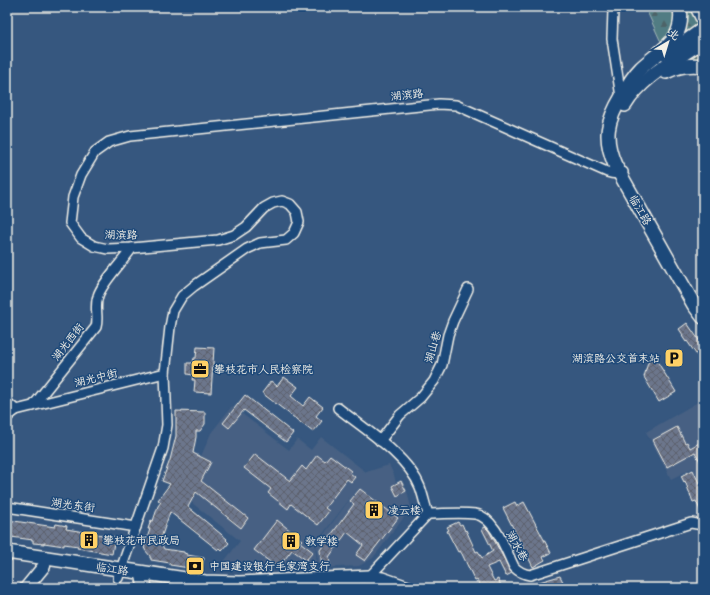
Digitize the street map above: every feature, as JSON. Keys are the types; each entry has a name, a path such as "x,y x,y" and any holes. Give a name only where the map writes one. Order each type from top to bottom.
{"main road":[{"path":"680,7 682,44"},
{"path":"698,7 703,17"},
{"path":"625,97 646,80 682,44 703,30"},
{"path":"625,97 635,74 667,47 703,41"},
{"path":"625,97 671,69 688,65 703,66"},
{"name":"临江路","path":"625,97 612,114 607,134 610,154 703,306"},
{"name":"临江路","path":"623,173 694,305 703,317"},
{"name":"临江路","path":"7,552 45,562 120,574 183,588"},
{"name":"临江路","path":"7,561 45,562"},
{"name":"临江路","path":"306,588 369,581 382,578 408,588"},
{"name":"临江路","path":"148,581 232,583 369,581 386,588"}],"street":[{"path":"617,7 613,10 612,39 625,97"},
{"name":"湖滨路","path":"120,574 163,448 167,425 164,373 173,311 182,296 194,286 247,249 260,243 286,240 294,232 299,222 297,212 290,204 282,201 273,203 264,208 246,227 234,235 218,240 132,248 108,249 94,246 81,238 70,223 73,197 81,175 95,152 109,142 130,136 439,104 456,105 607,172 614,174 623,173"},
{"name":"湖光西街","path":"33,406 96,327 98,321 96,306 97,297 132,248"},
{"name":"湖山巷","path":"380,441 400,415 421,397 434,381 442,365 448,335 468,289"},
{"name":"湖光中街","path":"16,410 164,373"},
{"path":"7,402 16,410 7,417"},
{"path":"338,408 396,455 411,472 420,486 428,514 369,581"},
{"name":"湖光东街","path":"7,507 136,527"},
{"name":"湖水巷","path":"428,514 476,514 485,518 492,525 514,568 524,575 530,575 690,523 703,525"},
{"path":"26,588 45,562"}],"shaded area":[{"path":"703,399 703,489 693,468 671,479 646,432"},
{"path":"232,406 289,450 297,439 311,450 321,437 366,472 389,465 396,483 402,480 407,491 411,508 373,558 359,566 319,568 316,545 358,488 315,544 317,564 279,569 232,571 222,564 240,541 182,495 211,433"}],"green space":[{"path":"645,7 703,7 703,66 660,40"}],"building":[{"path":"687,323 703,346 703,364 687,341 686,342 679,329"},
{"name":"攀枝花市人民检察院","path":"197,347 214,348 211,393 194,392 195,380 192,380 193,375 187,374 187,363 193,363 194,358 196,358"},
{"path":"654,356 676,392 659,402 644,377 649,359"},
{"path":"284,377 298,387 291,396 303,406 310,397 323,407 316,416 322,421 313,432 262,393 271,381 277,386"},
{"path":"245,395 293,433 286,442 244,410 229,428 223,423"},
{"path":"176,411 205,412 205,424 200,431 196,431 193,453 211,462 201,481 248,518 241,528 196,492 188,507 227,539 226,540 229,543 222,551 219,548 218,550 170,512 160,541 164,549 184,552 187,555 204,558 202,570 170,565 170,563 151,560 144,548 150,529 148,529 151,520 153,521 158,506 161,502 158,500 170,484 162,481 170,460 176,436"},
{"path":"677,427 685,443 687,442 690,448 703,441 703,467 695,452 667,467 653,440"},
{"path":"255,454 290,481 302,466 306,470 317,455 325,461 330,455 351,471 350,473 355,477 351,482 347,479 325,508 329,511 318,525 291,504 288,509 268,493 271,489 244,468"},
{"path":"693,470 703,492 703,517 696,501 693,502 685,481 684,482 681,476"},
{"path":"401,481 406,491 397,496 392,486"},
{"path":"360,489 398,518 365,561 356,555 363,545 347,532 329,557 330,566 322,567 320,550 354,504 350,501"},
{"path":"515,502 517,506 524,502 551,553 543,557 545,560 533,567 503,508"},
{"path":"7,520 55,527 56,524 67,526 66,529 115,537 112,554 77,548 78,546 64,544 64,546 33,543 33,540 11,537 7,539"},
{"path":"277,520 302,540 300,542 313,552 306,560 292,550 278,568 254,550"},
{"path":"458,522 460,525 462,524 465,531 466,530 476,552 478,551 482,558 493,551 482,529 485,527 489,531 512,573 506,576 499,562 487,567 494,581 498,579 502,588 482,588 477,580 475,581 462,554 460,551 458,552 447,531 449,530 447,527"},
{"path":"560,576 566,588 526,588 525,586"}],"place":[{"name":"湖滨路公交首末站","path":"674,358"},
{"name":"攀枝花市人民检察院","path":"200,369"},
{"name":"凌云楼","path":"374,510"},
{"name":"攀枝花市民政局","path":"89,540"},
{"name":"教学楼","path":"291,541"},
{"name":"中国建设银行毛家湾支行","path":"195,566"}]}
